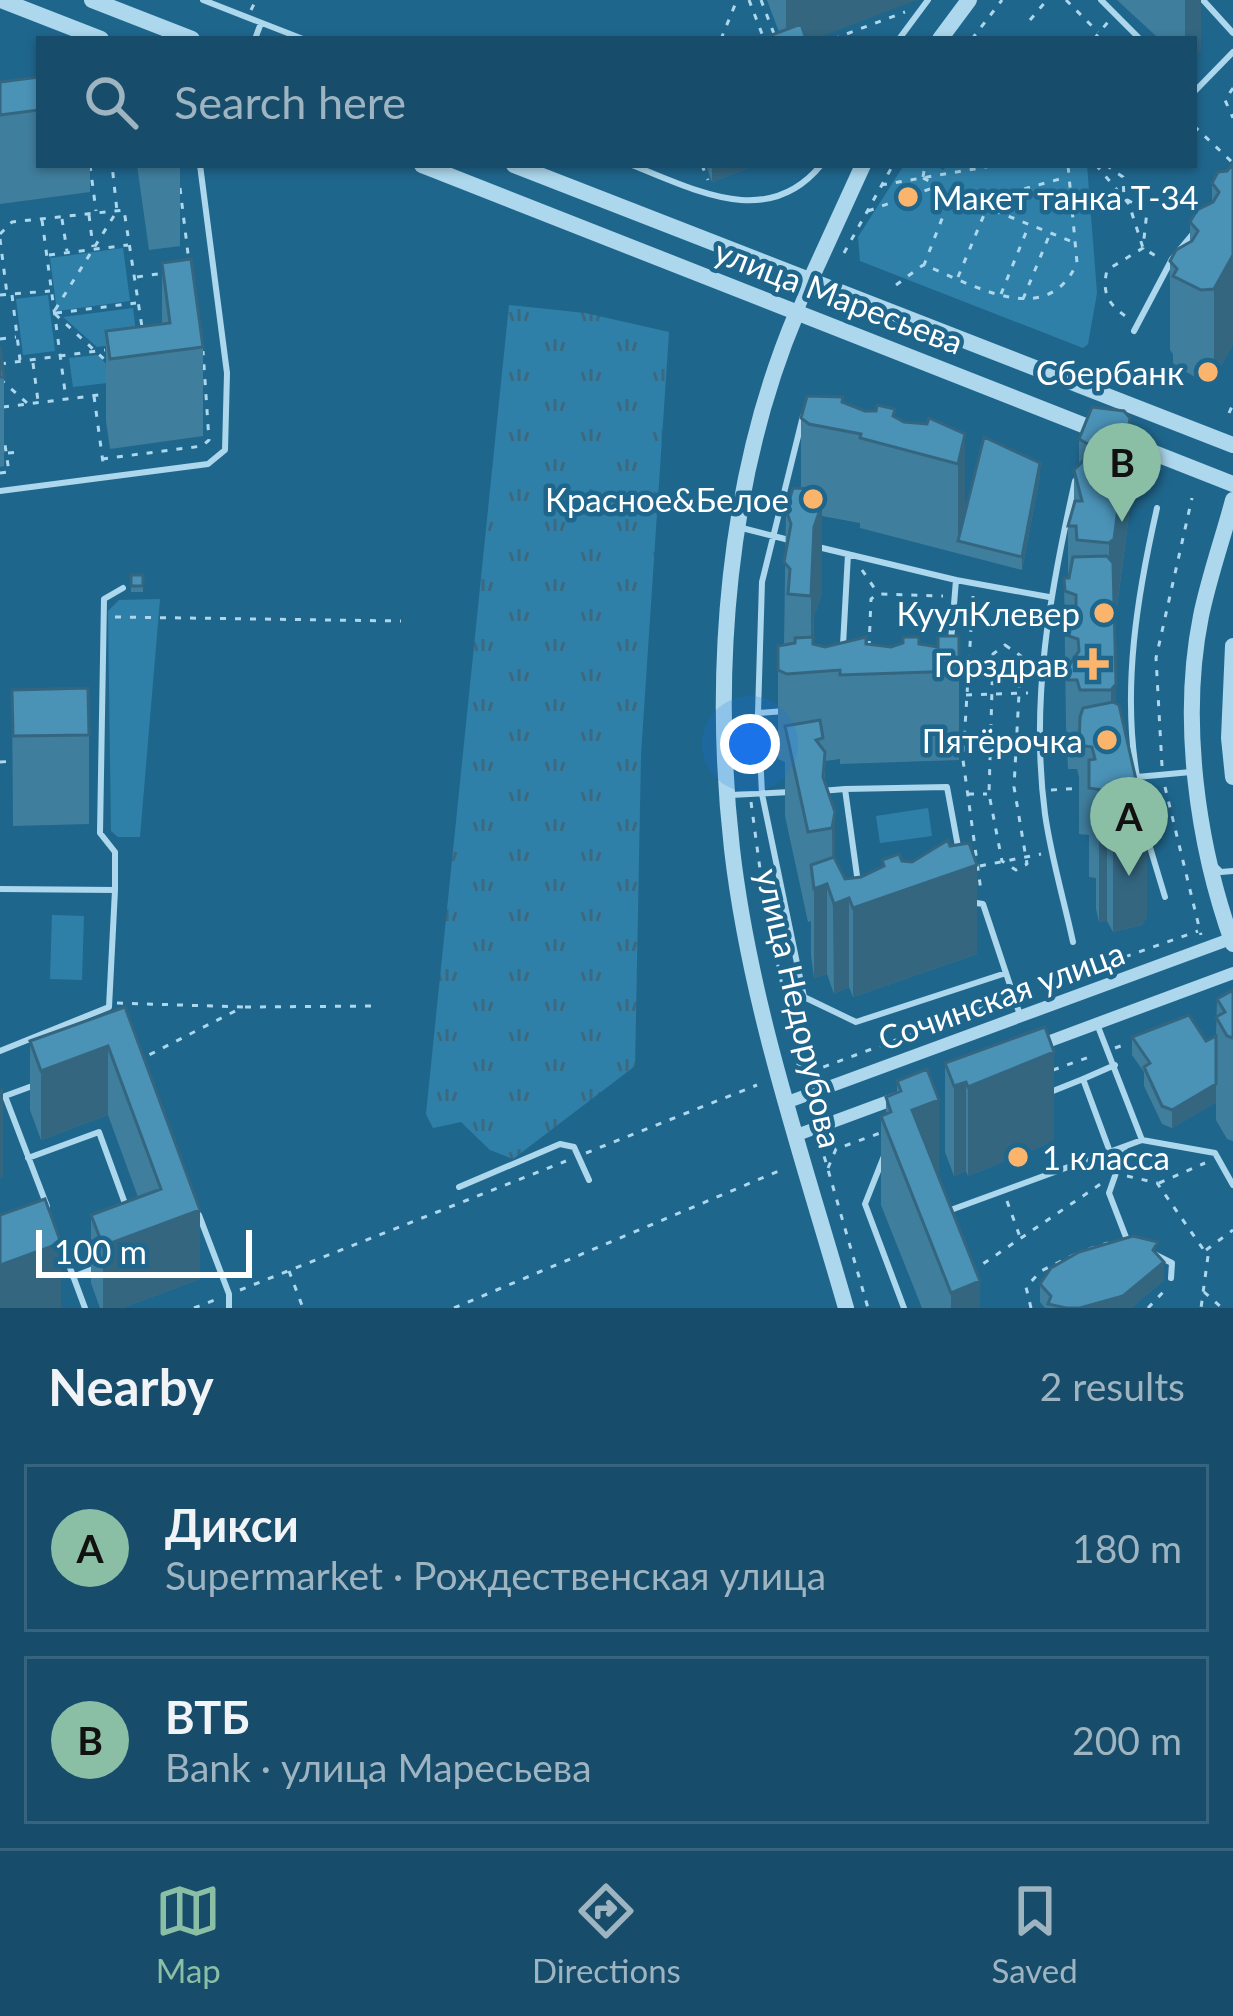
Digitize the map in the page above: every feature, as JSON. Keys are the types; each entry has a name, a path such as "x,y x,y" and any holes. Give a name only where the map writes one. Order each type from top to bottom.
{"street":[{"path":"2,0 93,36"},
{"path":"92,0 184,36"},
{"path":"942,36 969,0"},
{"name":"улица Маресьева","path":"430,168 1233,484"},
{"name":"улица Маресьева","path":"522,168 1233,445"},
{"name":"улица Недорубова","path":"846,1308 751,955 723,728 739,527 769,390 797,312 861,168"},
{"path":"1232,940 1195,772 1193,702 1200,617 1226,548 1233,500"},
{"path":"1233,646 1233,777"},
{"name":"Сочинская улица","path":"788,1102 1232,940"},
{"name":"Сочинская улица","path":"1007,1057 1233,973"},
{"name":"Сочинская улица","path":"797,1135 917,1090"}],"lane":[{"path":"203,0 296,36"},
{"path":"1100,0 1137,36"},
{"path":"1203,0 1233,33"},
{"path":"901,36 927,2"},
{"path":"256,36 261,22"},
{"path":"1197,89 1233,52"},
{"path":"0,491 208,464 220,456 229,439 222,335 200,168"},
{"path":"640,168 713,197 751,202 796,189 818,168"},
{"path":"1136,328 1169,265 1202,223"},
{"path":"812,406 800,421 770,535 758,637 763,794 804,997 856,1022 1006,973"},
{"path":"1083,446 1088,425"},
{"path":"1073,942 1044,790 1041,692 1049,597 1078,468"},
{"path":"1156,508 1133,650 1128,725 1165,897"},
{"path":"739,527 956,580 1049,597"},
{"path":"843,651 850,555"},
{"path":"949,661 956,580"},
{"path":"0,1051 109,1007 115,852 100,833 103,617 104,599 123,588"},
{"path":"758,713 799,711"},
{"path":"1137,777 1195,772"},
{"path":"728,796 947,787 960,858"},
{"path":"845,789 860,903"},
{"path":"1212,863 1221,872 1233,871"},
{"path":"964,880 968,902 983,904 1021,1017"},
{"path":"0,889 115,890"},
{"path":"1097,1024 1142,1140"},
{"path":"1042,1095 1115,1065"},
{"path":"1083,1079 1110,1153"},
{"path":"43,1083 5,1096 51,1217"},
{"path":"28,1158 99,1132 128,1210"},
{"path":"936,1215 1142,1140 1218,1158 1233,1185"},
{"path":"459,1187 560,1144 574,1148 589,1180"},
{"path":"1125,1147 1109,1193 1128,1245 1167,1259 1174,1268 1171,1278"},
{"path":"901,1150 880,1157 865,1204 904,1308"},
{"path":"196,1209 230,1294 229,1308"},
{"path":"58,1237 85,1308"},
{"path":"73,1276 107,1263"}],"path":[{"path":"722,36 737,0"},
{"path":"749,0 764,36"},
{"path":"761,0 776,36"},
{"path":"974,36 1002,0"},
{"path":"1030,20 1047,0"},
{"path":"1066,0 1098,32"},
{"path":"841,36 927,2"},
{"path":"1096,36 1115,14"},
{"path":"1233,88 1226,106 1233,118"},
{"path":"1197,129 1233,163"},
{"path":"90,168 96,211"},
{"path":"54,313 118,208 112,168"},
{"path":"703,168 713,197"},
{"path":"844,254 890,168"},
{"path":"922,178 924,168"},
{"path":"881,185 980,168"},
{"path":"924,265 1023,301 1055,292 1072,275 1078,244 1068,168"},
{"path":"1099,168 1124,198 1143,248 1169,265"},
{"path":"1110,168 1124,177 1124,198"},
{"path":"957,278 991,198 1069,177"},
{"path":"922,178 1078,244"},
{"path":"179,186 190,270 184,271"},
{"path":"867,212 938,186"},
{"path":"896,285 924,265 952,193"},
{"path":"1124,198 1147,211 1143,248"},
{"path":"20,362 0,236 7,224 118,208 128,214 142,329 157,327"},
{"path":"88,212 93,249"},
{"path":"62,215 67,253"},
{"path":"42,218 66,399"},
{"path":"1000,295 1029,224"},
{"path":"1023,301 1050,233"},
{"path":"47,255 131,244"},
{"path":"1136,328 1113,308 1104,282 1118,260 1143,248"},
{"path":"136,277 168,273"},
{"path":"0,295 52,291"},
{"path":"54,313 139,303"},
{"path":"54,313 108,362"},
{"path":"102,459 209,440 201,338 222,335"},
{"path":"0,339 17,336"},
{"path":"0,364 117,349"},
{"path":"32,360 38,403"},
{"path":"0,379 28,404"},
{"path":"0,407 115,392"},
{"path":"94,395 105,477"},
{"path":"1228,413 1233,404"},
{"path":"97,416 116,413"},
{"path":"0,473 9,472 3,426"},
{"path":"6,454 21,452"},
{"path":"1192,498 1156,658 1162,775 1202,938"},
{"path":"850,555 878,594"},
{"path":"975,584 964,695 968,794 983,904"},
{"path":"874,656 868,650 869,633 872,599 878,594 954,596"},
{"path":"103,617 401,621"},
{"path":"844,632 869,633"},
{"path":"1005,645 1021,656 1014,788 1027,864 1016,870 1002,861 988,794 990,694 993,654 1005,645"},
{"path":"964,695 1041,692"},
{"path":"0,761 22,761"},
{"path":"1044,790 1091,788"},
{"path":"750,794 764,899 796,1062 807,1095"},
{"path":"968,794 988,794"},
{"path":"978,866 1053,850"},
{"path":"796,1062 810,1072 1199,930"},
{"path":"109,1003 377,1006"},
{"path":"138,1061 243,1006"},
{"path":"1046,1073 1130,1043"},
{"path":"194,1308 757,1085"},
{"path":"828,1169 836,1149 899,1126"},
{"path":"816,1128 868,1308"},
{"path":"962,1278 1116,1173 1157,1184 1218,1158"},
{"path":"454,1308 781,1170"},
{"path":"1157,1184 1204,1251 1201,1308"},
{"path":"1003,1191 1021,1238"},
{"path":"1204,1251 1233,1230"},
{"path":"1031,1308 1025,1292 1040,1271 1108,1243 1128,1245"},
{"path":"289,1271 303,1308"},
{"path":"1148,1308 1160,1300 1171,1278"},
{"path":"1203,1291 1222,1308"}],"green space":[{"path":"902,168 1087,168 1097,293 1088,344 1083,348 860,261 858,237"},
{"path":"123,248 130,301 57,311 50,258"},
{"path":"48,295 55,351 23,355 16,299"},
{"path":"509,305 585,313 669,332 641,754 635,1066 513,1159 490,1150 461,1122 433,1128 426,1114"},
{"path":"133,308 137,342 97,347 63,317"},
{"path":"97,355 124,381 73,387 69,358"},
{"path":"160,599 140,837 118,837 111,831 108,611 119,600"},
{"path":"928,808 932,836 880,843 876,816"},
{"path":"52,915 84,916 82,980 50,979"}],"building":[{"path":"801,24 805,36 769,36"},
{"path":"36,77 36,110 0,115 0,82"},
{"path":"1233,164 1233,255 1214,289 1201,290 1173,276 1177,269 1170,261 1198,231 1190,222 1219,192 1212,183 1218,172"},
{"path":"191,259 203,347 110,359 106,331 170,323 162,263"},
{"path":"807,396 843,397 842,402 865,411 876,411 877,405 895,409 893,416 904,422 927,424 929,418 965,434 958,464 860,438 861,434 809,424 801,418"},
{"path":"1092,407 1124,411 1130,418 1114,539 1109,543 1077,540 1076,526 1068,526 1075,501 1082,501 1074,470 1086,458 1088,444 1079,439"},
{"path":"984,437 1040,463 1022,557 958,541"},
{"path":"793,488 816,489 822,504 814,527 811,596 788,594 790,569 784,562 791,524 786,510"},
{"path":"1107,556 1113,563 1116,684 1111,690 1080,690 1077,680 1068,680 1068,667 1079,651 1078,639 1066,635 1076,595 1065,591 1064,578 1069,578 1073,557"},
{"path":"131,575 143,575 143,586 131,586"},
{"path":"938,636 959,636 959,671 840,675 840,670 787,674 778,670 778,646 795,643 795,638 813,637 813,644 825,647 866,637 866,644 891,647 903,643 903,637 919,637 919,644 938,647"},
{"path":"88,688 89,735 13,736 12,690"},
{"path":"1119,705 1147,828 1142,836 1113,842 1107,831 1099,833 1096,820 1104,802 1102,790 1089,788 1089,760 1095,759 1092,747 1079,745 1083,708"},
{"path":"820,720 823,738 816,740 825,752 823,777 835,812 832,828 808,832 785,726"},
{"path":"948,840 950,846 969,843 977,865 853,908 849,898 834,904 827,884 814,889 811,865 834,857 845,879 861,877 884,866 882,860 899,854 902,861 912,862"},
{"path":"1233,990 1233,1038 1216,1017 1225,1012 1217,999"},
{"path":"125,1007 200,1210 103,1246 91,1215 161,1189 108,1046 41,1071 30,1041"},
{"path":"1189,1015 1206,1041 1216,1036 1216,1084 1172,1110 1162,1106 1144,1067 1150,1063 1132,1037"},
{"path":"1045,1027 1054,1052 968,1087 966,1082 954,1086 945,1063"},
{"path":"927,1069 939,1100 912,1110 980,1281 951,1293 881,1116 891,1112 886,1097 901,1091 897,1081"},
{"path":"45,1199 61,1243 0,1265 0,1215"},
{"path":"1133,1236 1158,1242 1153,1250 1164,1262 1123,1296 1080,1308 1048,1304 1051,1296 1040,1284 1051,1268 1079,1252"}],"place":[{"name":"Макет танка Т-34","path":"908,197"},
{"name":"Сбербанк","path":"1208,372"},
{"name":"Красное&Белое","path":"813,499"},
{"name":"ВТБ","path":"1122,522"},
{"name":"КуулКлевер","path":"1104,613"},
{"name":"Горздрав","path":"1093,664"},
{"name":"Пятёрочка","path":"1107,740"},
{"name":"Дикси","path":"1129,876"},
{"name":"1 класса","path":"1018,1157"}]}
